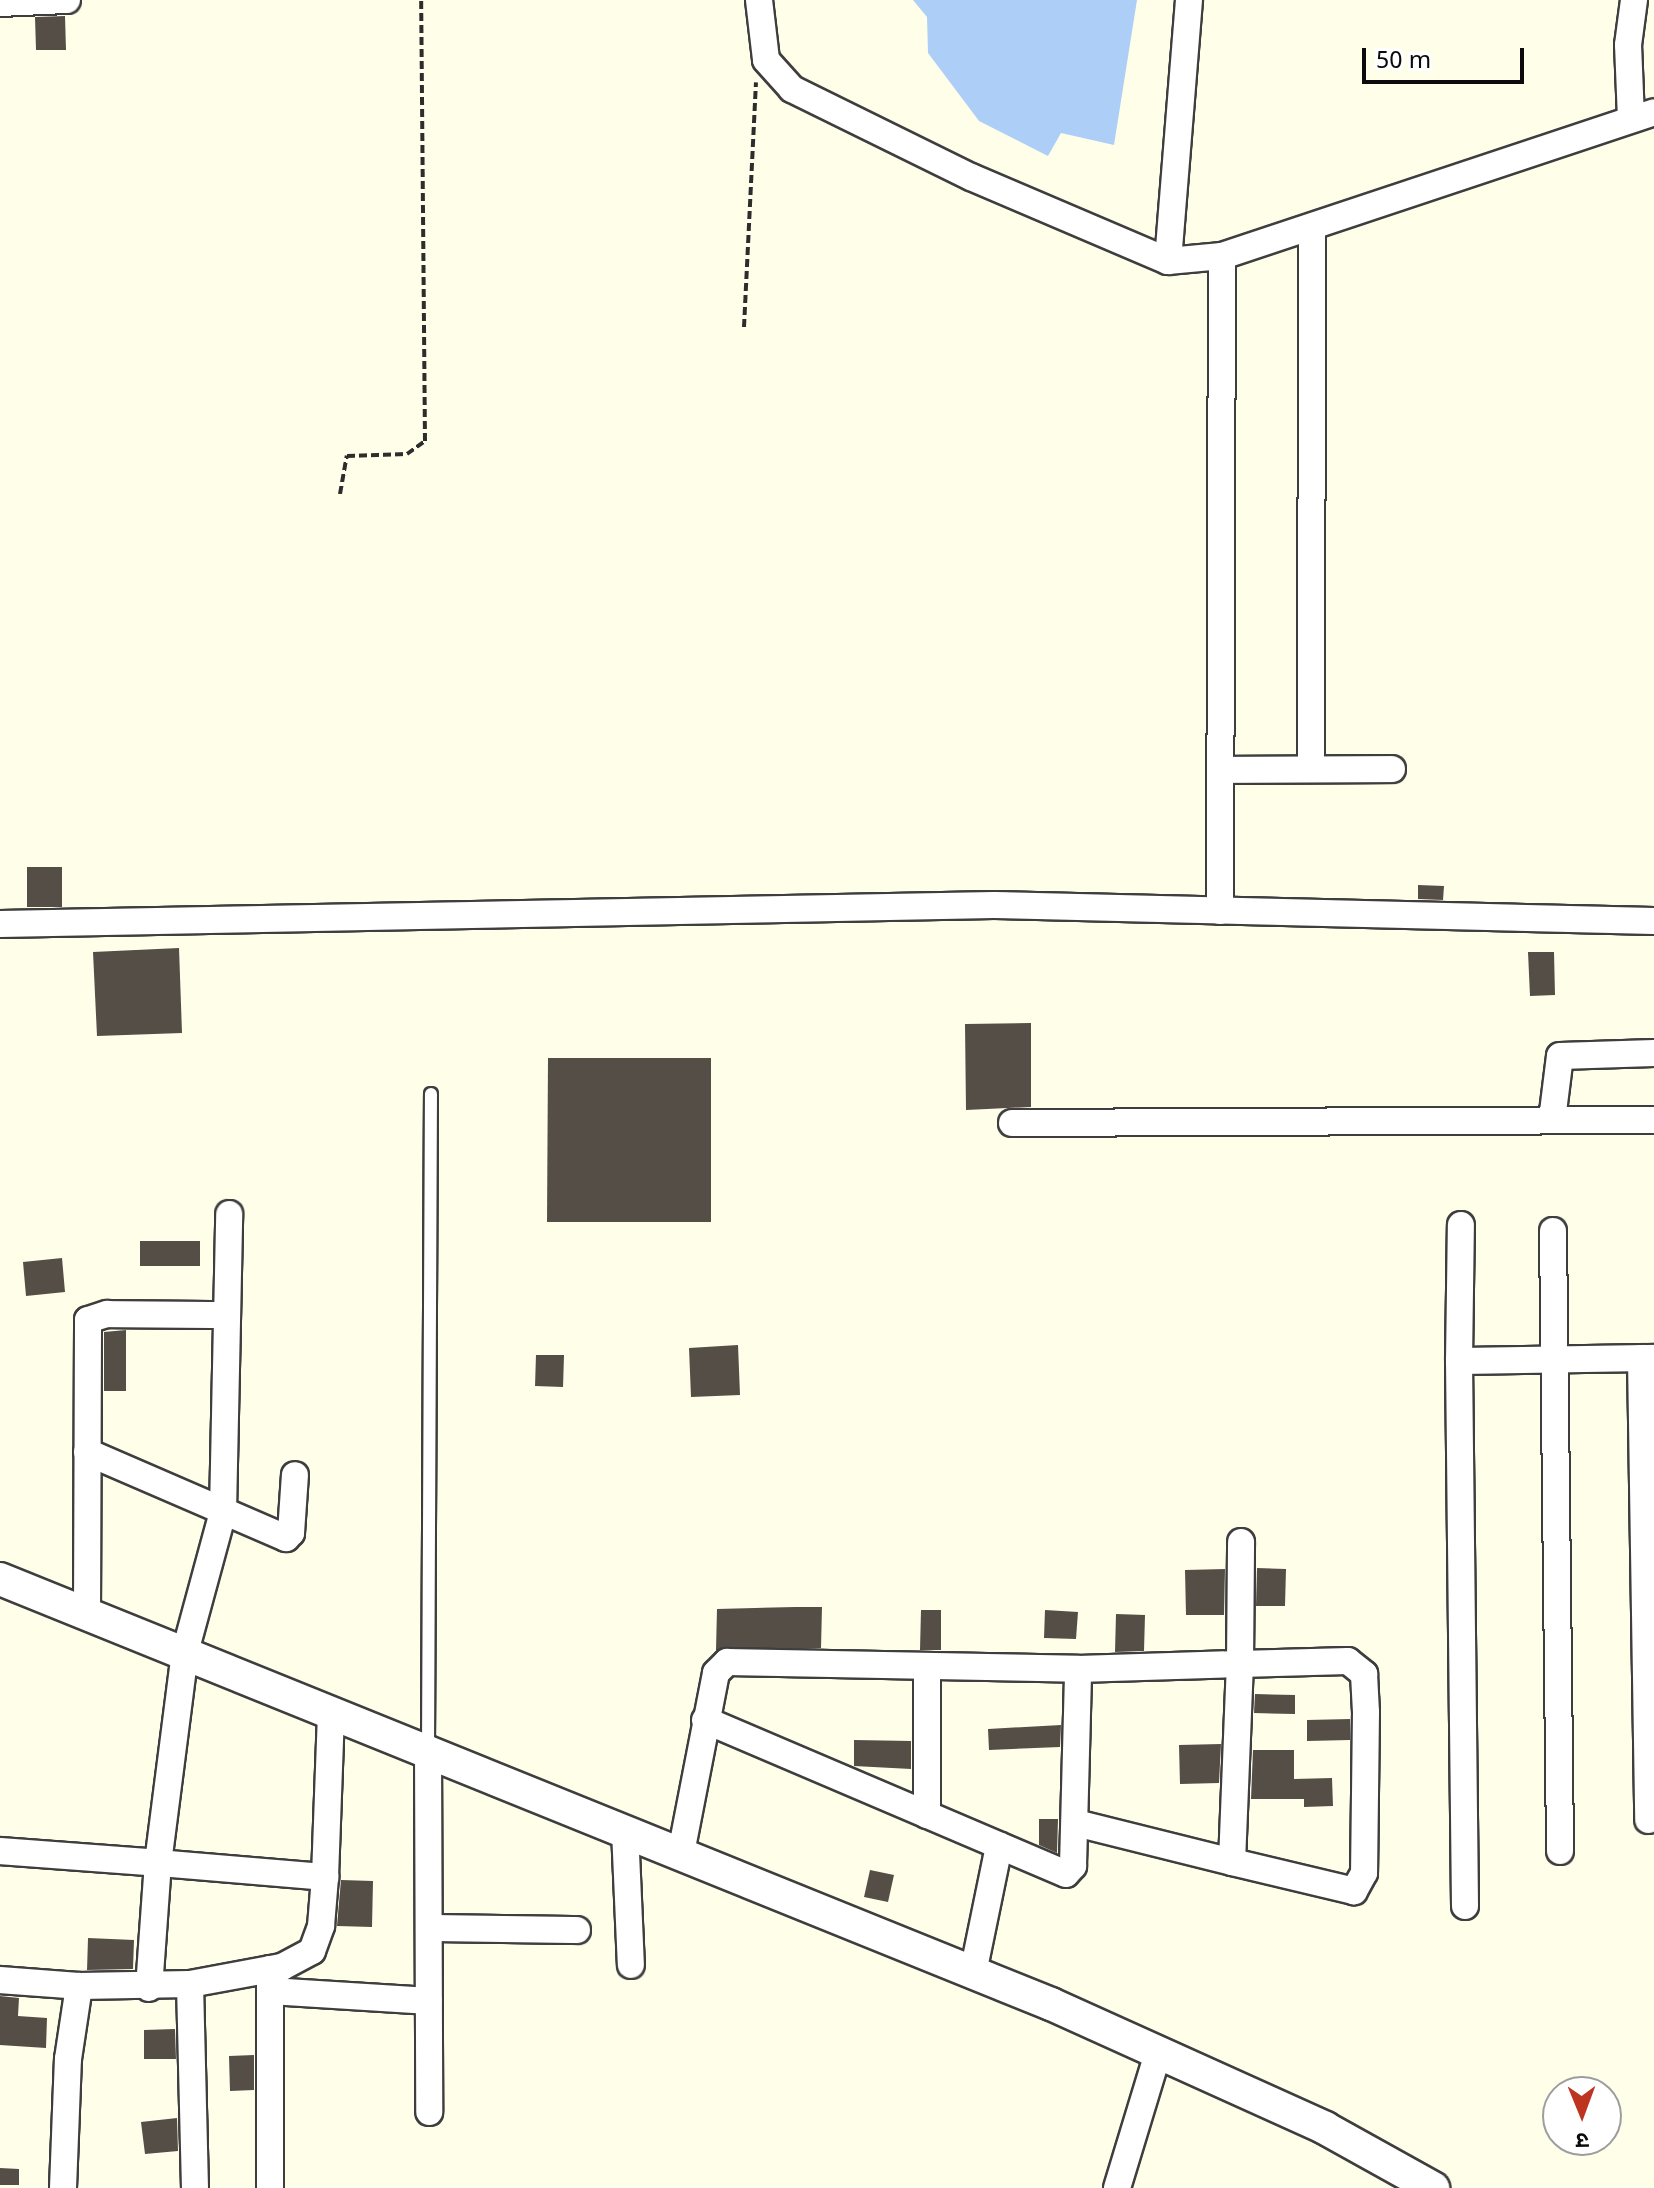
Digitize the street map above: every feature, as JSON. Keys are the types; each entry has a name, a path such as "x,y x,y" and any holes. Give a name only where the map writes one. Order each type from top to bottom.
{"street":[{"path":"0,3 67,0"},
{"path":"759,0 768,63 792,89 971,177 1168,261 1222,256 1642,116 1628,45 1634,0"},
{"path":"1168,261 1189,0"},
{"path":"1311,769 1312,228"},
{"path":"1220,911 1222,256"},
{"path":"1222,770 1392,769"},
{"path":"0,924 994,905 1654,921"},
{"path":"1552,1120 1560,1056 1654,1053"},
{"path":"1012,1123 1654,1120"},
{"path":"149,1988 158,1863 185,1652 223,1512 229,1214"},
{"path":"1461,1225 1459,1361 1465,1906"},
{"path":"1553,1231 1560,1851"},
{"path":"87,1614 88,1320 107,1314 227,1315"},
{"path":"1459,1361 1553,1357 1647,1358 1648,1820"},
{"path":"87,1452 288,1538 295,1475"},
{"path":"1232,1862 1240,1664 1241,1542"},
{"path":"0,1579 428,1749 1159,2050 1325,2128 1433,2188"},
{"path":"681,1853 716,1673 727,1662 1078,1669 1348,1661 1361,1669 1366,1712 1364,1873 1358,1888 1344,1892 1076,1823"},
{"path":"927,1666 927,1815"},
{"path":"705,1720 999,1846 1070,1873 1076,1823 1078,1669"},
{"path":"270,1980 312,1951 321,1926 331,1711"},
{"path":"428,1749 429,2112"},
{"path":"625,1830 631,1965"},
{"path":"973,1973 999,1846"},
{"path":"0,1851 325,1877"},
{"path":"429,1928 577,1930"},
{"path":"0,1980 149,1988 270,1980 429,2001"},
{"path":"270,1980 270,2188"},
{"path":"190,1984 195,2188"},
{"path":"63,2188 68,2059 79,1986"},
{"path":"1117,2188 1159,2050"}],"lane":[{"path":"428,1749 431,1094"}],"path":[{"path":"340,494 347,456 407,454 425,441 421,0"},
{"path":"744,327 754,89 768,63"}],"water":[{"path":"913,0 1137,0 1114,145 1061,133 1048,156 979,121 928,53 927,17"}],"building":[{"path":"65,16 66,50 36,50 35,17"},
{"path":"27,867 62,867 62,907 27,907"},
{"path":"1418,885 1444,886 1443,900 1418,899"},
{"path":"179,948 182,1033 97,1036 93,952"},
{"path":"1528,952 1554,952 1555,995 1530,996"},
{"path":"1031,1023 1031,1107 966,1110 965,1024"},
{"path":"548,1058 711,1058 711,1222 547,1222"},
{"path":"140,1241 200,1241 200,1266 140,1266"},
{"path":"62,1258 65,1292 26,1296 23,1262"},
{"path":"126,1330 126,1391 104,1391 104,1332"},
{"path":"738,1345 740,1395 691,1397 689,1348"},
{"path":"536,1355 564,1355 563,1387 535,1386"},
{"path":"1257,1568 1286,1569 1285,1606 1256,1606"},
{"path":"1225,1569 1224,1615 1186,1615 1185,1570"},
{"path":"822,1607 821,1648 716,1650 717,1609"},
{"path":"921,1610 941,1610 941,1650 920,1650"},
{"path":"1045,1610 1078,1612 1076,1639 1044,1638"},
{"path":"1116,1614 1145,1615 1144,1651 1115,1652"},
{"path":"1255,1694 1295,1695 1295,1714 1254,1713"},
{"path":"1350,1719 1350,1740 1307,1741 1307,1720"},
{"path":"1061,1725 1060,1747 989,1750 988,1729"},
{"path":"854,1740 911,1741 911,1769 854,1766"},
{"path":"1221,1744 1219,1783 1180,1784 1179,1745"},
{"path":"1253,1750 1294,1750 1294,1779 1332,1778 1333,1806 1304,1807 1304,1799 1251,1799"},
{"path":"1039,1819 1058,1819 1057,1853 1039,1845"},
{"path":"870,1870 894,1875 888,1902 864,1897"},
{"path":"341,1880 373,1881 372,1927 337,1926"},
{"path":"88,1938 134,1940 133,1969 87,1970"},
{"path":"0,1996 19,1998 18,2016 47,2018 46,2048 0,2045"},
{"path":"175,2029 176,2059 144,2059 144,2030"},
{"path":"254,2055 254,2090 230,2091 229,2056"},
{"path":"177,2118 178,2151 145,2154 141,2122"},
{"path":"0,2168 19,2169 19,2185 0,2185"}]}
